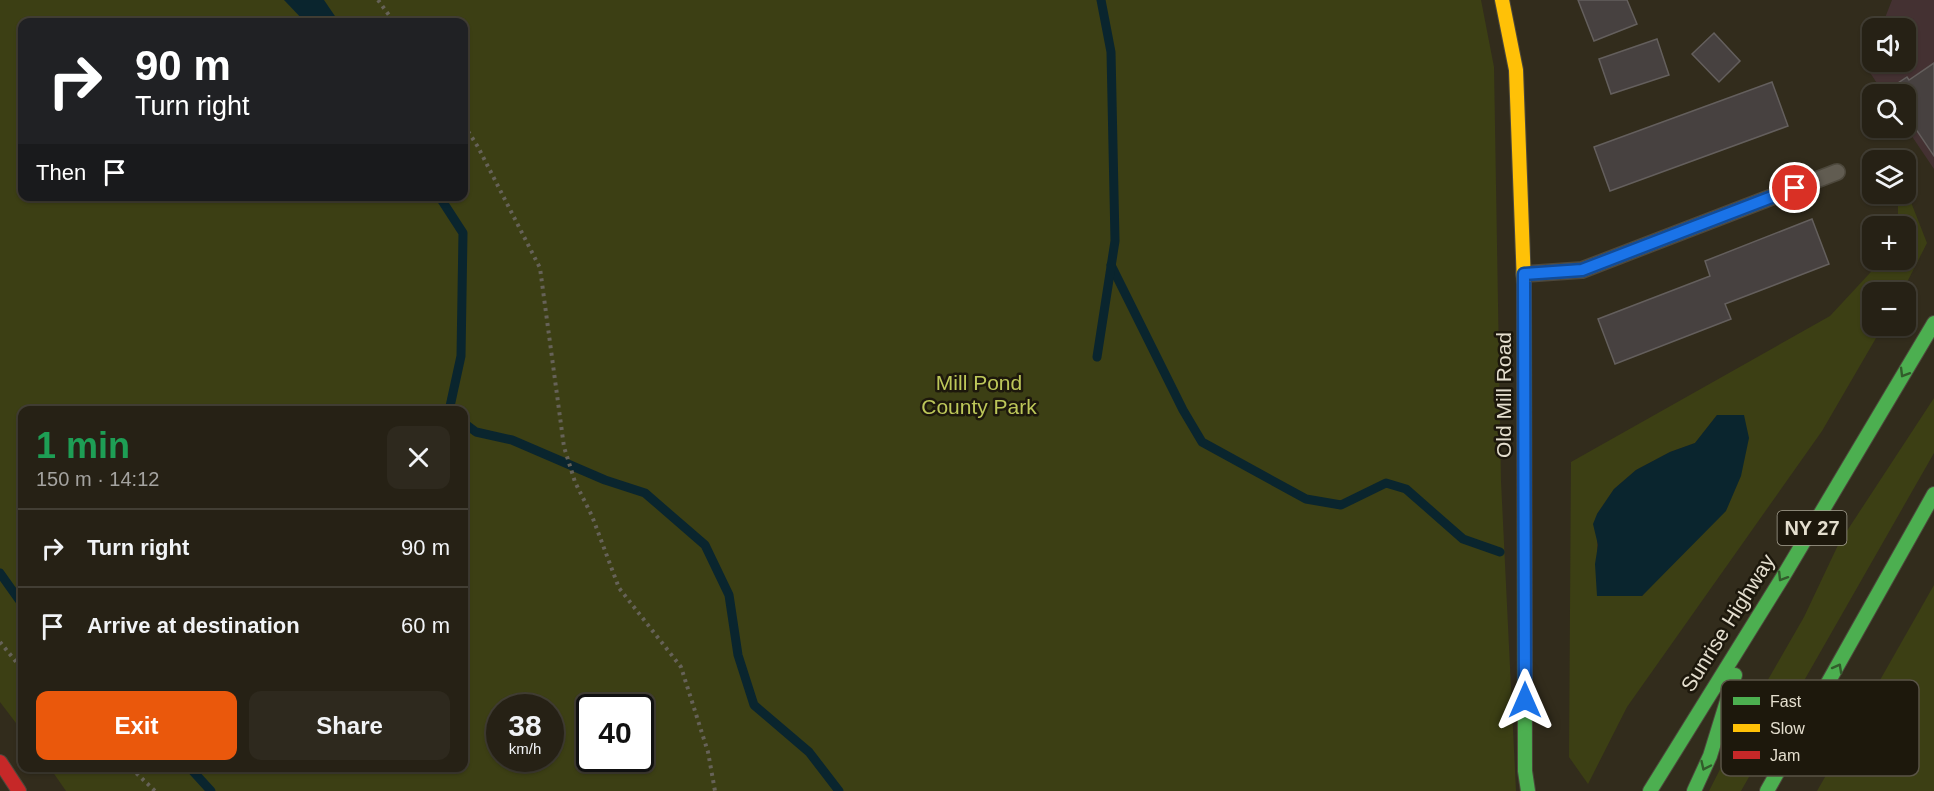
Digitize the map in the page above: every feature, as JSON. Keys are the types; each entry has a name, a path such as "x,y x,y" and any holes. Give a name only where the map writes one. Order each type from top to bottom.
{"main road":[{"name":"Old Mill Road","path":"1502,0 1516,70 1524,274 1526,771 1528,791"},
{"name":"Sunrise Highway","path":"1650,791 1934,323"},
{"path":"1829,680 1934,494"},
{"path":"1734,680 1749,631"},
{"path":"1694,791 1710,756 1721,721"},
{"path":"0,762 19,791"},
{"path":"1767,791 1775,776"}],"lane":[{"path":"1524,274 1582,270 1837,172"}],"path":[{"path":"378,0 390,18"},
{"path":"468,131 540,268 564,447 575,482 592,516 619,588 681,667 708,752 715,791"},
{"path":"0,642 18,664"},
{"path":"135,772 155,791"}],"shaded area":[{"path":"1892,0 1934,0 1934,169 1913,138 1916,138 1916,84 1877,84 1870,72 1916,72 1916,18 1885,18"}],"green space":[{"name":"Mill Pond County Park","path":"0,0 1481,0 1494,67 1501,481 1516,791 66,791 53,772 468,772 468,406 18,406 18,726 0,702"},
{"path":"1898,204 1912,204 1927,243 1916,265 1916,216 1898,216"},
{"path":"1873,270 1913,270 1907,282 1862,282 1862,336 1877,336 1822,431 1627,707 1588,784 1569,757 1571,462 1830,316","holes":["1717,415 1684,551 1642,596 1597,596 1597,514 1614,489 1636,470 1670,452 1695,443"]},
{"path":"1934,398 1934,453 1804,680 1768,680 1804,617 1839,543"},
{"path":"1934,585 1934,791 1817,791 1826,776 1919,776 1919,680 1880,680"},
{"path":"1721,767 1721,776 1750,776 1741,791 1709,791"}],"water":[{"path":"284,0 324,0 336,18 301,18"},
{"path":"1717,415 1744,415 1749,438 1741,476 1726,511 1642,596 1597,596 1595,564 1598,545 1593,524 1597,514 1614,489 1636,470 1670,452 1695,443"}],"building":[{"path":"1578,0 1627,0 1637,24 1594,41"},
{"path":"1714,33 1740,61 1719,82 1692,54"},
{"path":"1657,39 1669,75 1611,94 1599,59"},
{"path":"1934,63 1934,156 1916,129 1916,84 1896,84 1907,77 1909,80"},
{"path":"1772,82 1788,126 1610,191 1594,147"},
{"path":"1812,219 1829,264 1725,304 1731,319 1615,364 1598,319 1710,276 1705,261"}],"waterway":[{"path":"1097,357 1115,241 1111,52 1101,0"},
{"path":"442,201 463,233 461,356 450,406"},
{"path":"1111,265 1183,410 1202,442 1306,499 1341,505 1386,483 1406,489 1463,539 1500,552"},
{"path":"468,426 476,432 512,440 605,480 645,493 705,545 729,595 738,655 754,705 809,752 839,791"},
{"path":"0,573 18,598"},
{"path":"194,772 211,791"}],"traffic: fast":[{"path":"1524,284 1525,771 1528,791"},
{"path":"1650,791 1784,575 1934,323"},
{"path":"1829,680 1934,494"},
{"path":"1733,680 1735,675"},
{"path":"1694,791 1710,756 1721,720"},
{"path":"1767,791 1775,776"}],"traffic: slow":[{"path":"1502,0 1516,70 1524,284"}],"traffic: jam":[{"path":"0,762 19,791"}],"route":[{"path":"1525,700 1524,274 1582,270 1795,188"}]}
